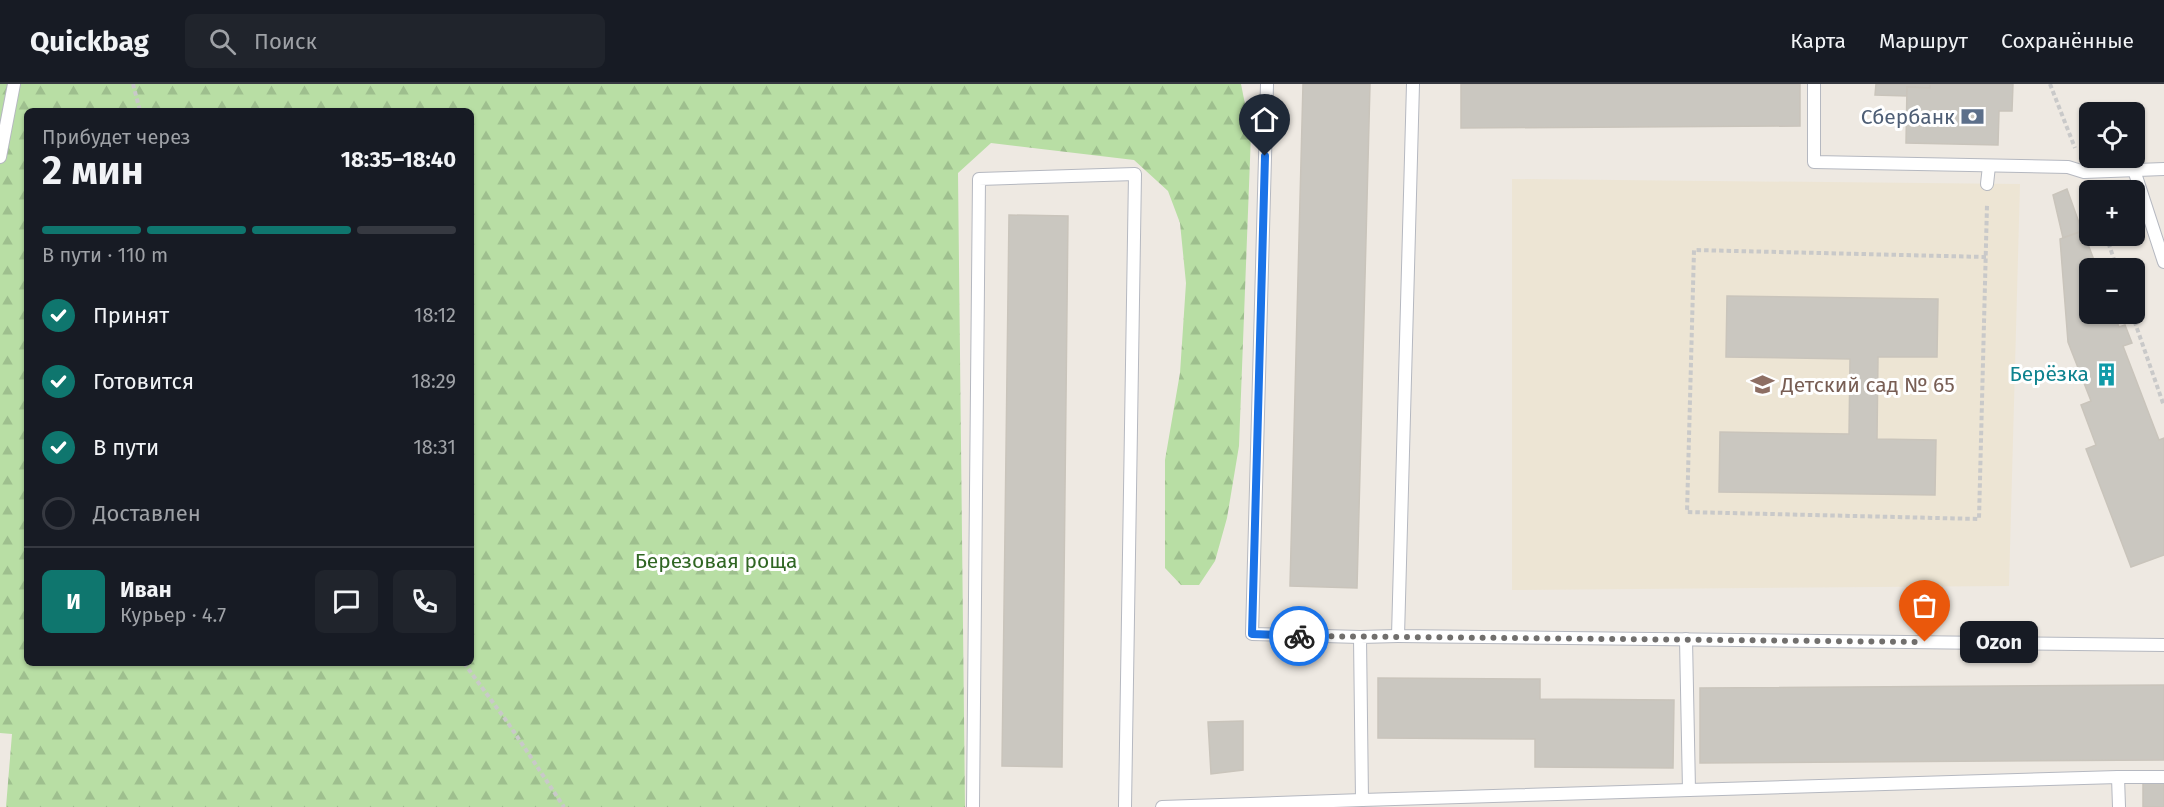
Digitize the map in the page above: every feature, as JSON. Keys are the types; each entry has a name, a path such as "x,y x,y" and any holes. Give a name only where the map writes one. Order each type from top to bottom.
{"lane":[{"path":"0,157 14,84"},
{"path":"1267,84 1252,634 2164,645"},
{"path":"1398,636 1413,84"},
{"path":"1814,84 1814,162 2068,167 2084,172 2164,169"},
{"path":"1988,184 1989,166"},
{"path":"2134,170 2164,262"},
{"path":"973,807 979,179 1135,174 1125,807"},
{"path":"1360,637 1362,800"},
{"path":"1686,639 1689,790"},
{"path":"2118,777 2119,807"},
{"path":"1162,807 2164,777"}],"path":[{"path":"133,84 139,108"},
{"path":"2050,84 2084,172"},
{"path":"1986,257 1694,250 1687,512 1979,519 1988,184"},
{"path":"2135,324 2164,406"},
{"path":"466,666 508,723 564,807"}],"shaded area":[{"name":"Детский сад № 65","path":"1512,179 2020,184 2009,586 1512,590"}],"green space":[{"name":"Березовая роща","path":"0,84 1241,84 1251,134 1239,446 1227,518 1215,561 1199,585 1181,585 1165,568 1165,460 1180,373 1186,283 1180,223 1168,191 1134,160 991,143 958,173 965,807 6,807 12,734 0,733"}],"building":[{"path":"1303,84 1370,84 1357,588 1290,586"},
{"path":"1461,84 1800,84 1800,126 1461,128"},
{"path":"1876,84 1930,84 1930,88 1907,87 1907,96 1875,95"},
{"path":"1930,84 2013,84 2012,111 1999,111 1998,145 1906,143 1907,87 1930,88"},
{"path":"2067,189 2079,223 2079,232 2063,238 2053,195"},
{"path":"1009,215 1068,216 1062,767 1002,766"},
{"name":"Берёзка","path":"2079,232 2079,246 2089,246 2093,258 2079,258 2079,324 2118,324 2119,327 2125,325 2132,343 2123,346 2159,440 2164,438 2164,555 2131,567 2086,449 2096,445 2081,405 2091,401 2068,342 2060,239"},
{"path":"1727,296 1938,299 1937,357 1878,357 1877,439 1936,440 1935,495 1719,492 1720,432 1849,434 1850,359 1726,357"},
{"path":"1378,678 1540,679 1540,699 1674,700 1673,768 1535,767 1535,739 1378,738"},
{"path":"2164,685 2164,760 1700,763 1700,688"},
{"path":"1243,721 1243,770 1211,774 1208,722"},
{"path":"2143,783 2164,783 2164,807 2143,807"}],"way so far":[{"path":"1299,636 1925,642"}],"place":[{"name":"Сбербанк","path":"1973,117"},
{"name":"Берёзка","path":"2107,374"},
{"name":"Детский сад № 65","path":"1763,385"},
{"name":"Ozon","path":"1925,642"}],"route":[{"path":"1265,156 1252,634 1299,636"}]}
